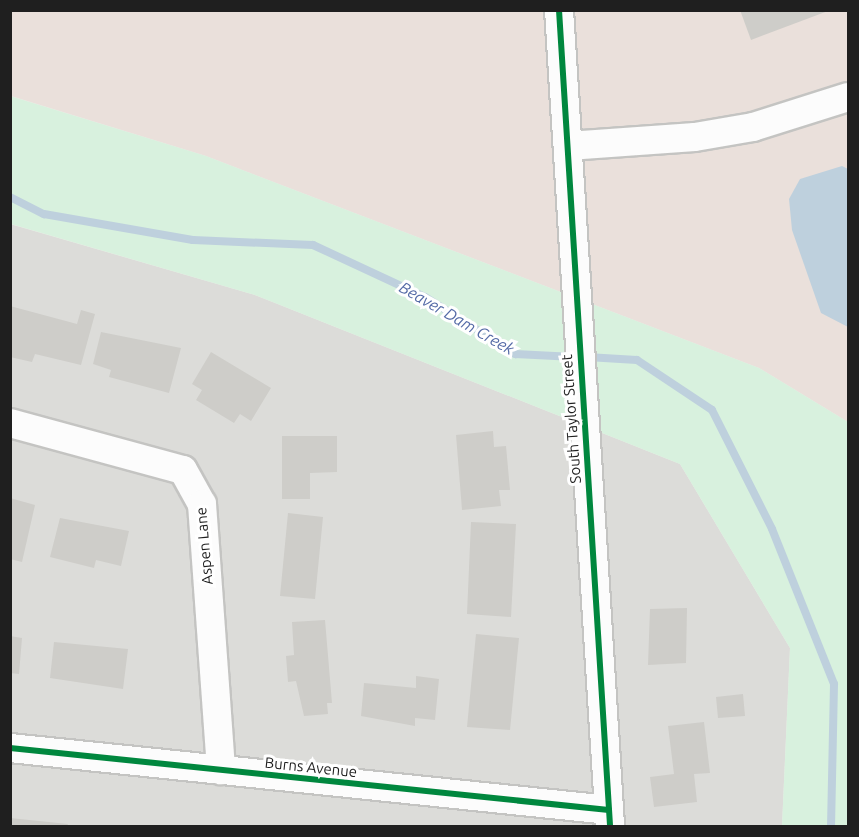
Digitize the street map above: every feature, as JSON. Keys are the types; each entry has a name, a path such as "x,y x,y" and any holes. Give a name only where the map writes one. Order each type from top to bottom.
{"street":[{"name":"South Taylor Street","path":"559,10 580,372 610,818"},
{"path":"568,146 695,137 753,127 849,97"},
{"name":"Aspen Lane","path":"10,423 183,470 202,504 221,770"},
{"name":"Burns Avenue","path":"10,748 221,770 610,818"}],"shaded area":[{"path":"10,11 848,11 848,422 759,368 206,156 11,96"},
{"path":"10,224 255,295 680,464 790,648 782,826 11,826"}],"green space":[{"path":"10,96 206,156 759,368 848,422 848,826 782,826 790,648 680,464 255,295 11,224"}],"water":[{"path":"842,166 848,169 848,327 821,313 792,230 789,199 800,179"}],"building":[{"path":"740,10 828,10 828,11 751,40"},
{"path":"10,306 77,324 81,310 95,314 81,365 35,354 32,362 10,357"},
{"path":"101,332 181,348 169,393 109,377 111,370 93,364"},
{"path":"211,352 271,388 251,421 240,414 234,423 196,400 202,390 192,384"},
{"path":"493,431 494,447 506,446 510,490 499,490 501,506 462,510 456,435"},
{"path":"282,436 337,436 337,472 310,473 310,499 282,499"},
{"path":"10,498 35,505 22,562 10,559"},
{"path":"288,513 323,517 315,599 280,596"},
{"path":"60,518 129,531 121,566 96,560 94,568 50,557"},
{"path":"471,522 516,524 511,617 467,614"},
{"path":"687,608 686,663 648,665 650,609"},
{"path":"325,620 332,703 327,703 328,714 304,716 296,681 288,682 286,656 294,655 292,622"},
{"path":"476,634 519,638 510,730 467,727"},
{"path":"10,636 22,638 19,674 10,673"},
{"path":"54,642 128,649 123,689 50,678"},
{"path":"416,676 439,679 435,720 415,718 415,726 361,716 364,683 416,688"},
{"path":"743,694 745,716 718,718 716,697"},
{"path":"704,722 710,773 694,774 697,802 654,807 650,777 674,774 668,726"},
{"path":"10,818 68,824 67,826 10,826"}],"waterway":[{"name":"Beaver Dam Creek","path":"10,197 44,214 193,240 313,245 425,297 515,354 575,357"},
{"name":"Beaver Dam Creek","path":"587,357 637,360 712,410 772,529 834,684 831,826"}],"cycle path":[{"path":"559,10 610,826"},
{"path":"10,748 609,810"}]}
